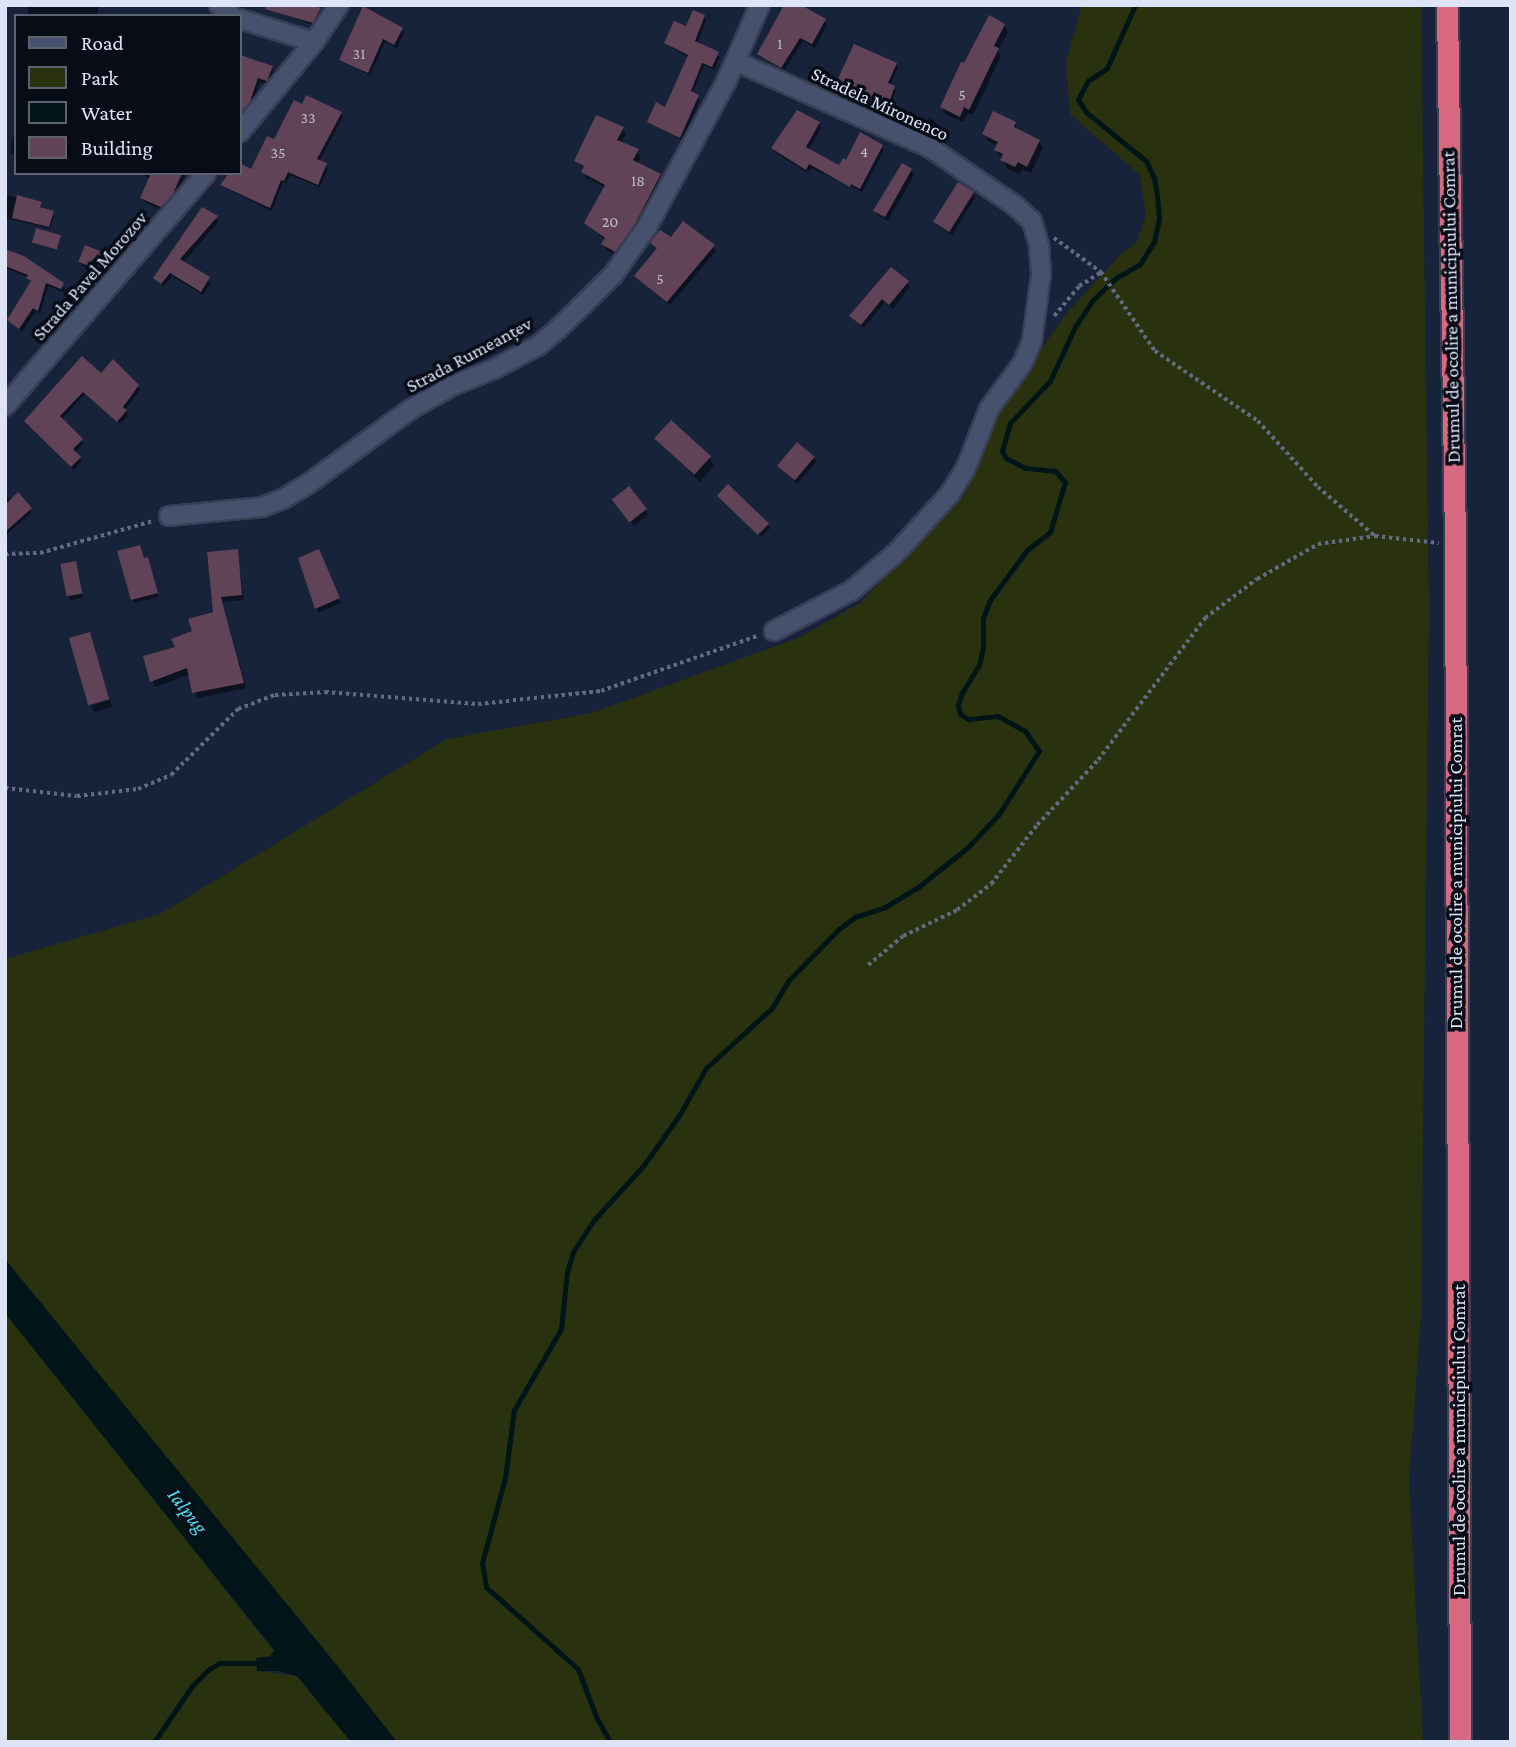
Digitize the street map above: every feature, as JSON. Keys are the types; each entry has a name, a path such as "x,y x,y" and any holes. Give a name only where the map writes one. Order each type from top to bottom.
{"highway":[{"name":"Drumul de ocolire a municipiului Comrat","path":"1447,5 1455,545 1460,1742"}],"street":[{"path":"242,130 314,42 339,5"},
{"name":"Strada Rumeanțev","path":"169,516 262,507 283,499 308,484 411,409 539,345 613,275 629,254 692,148 737,62 760,5"},
{"path":"242,20 314,42"},
{"name":"Stradela Mironenco","path":"737,62 929,147 985,184 1032,222"},
{"name":"Strada Pavel Morozov","path":"5,406 204,175"},
{"path":"774,631 851,591 896,553 950,494 965,468 989,409 1022,365 1034,331 1041,275 1039,245 1032,222"}],"path":[{"path":"1032,222 1102,274 1156,351 1258,421 1318,487 1376,536"},
{"path":"1034,331 1047,325 1079,286 1102,274"},
{"path":"5,554 40,553 169,516"},
{"path":"868,965 903,936 957,910 991,884 1037,825 1098,760 1205,618 1257,579 1318,544 1376,536 1455,545"},
{"path":"5,788 77,796 138,789 171,775 238,709 275,695 325,692 478,704 601,691 774,631"}],"green space":[{"path":"1082,5 1421,5 1429,611 1421,1314 1409,1480 1423,1742 397,1742 5,1259 5,959 160,914 447,739 592,713 800,637 860,603 965,494 993,423 1020,380 1065,315 1121,254 1137,242 1146,215 1140,175 1070,114 1066,62"},
{"path":"5,1313 274,1651 257,1671 297,1676 351,1742 5,1742"}],"water":[{"name":"Ialpug","path":"5,1259 397,1742 351,1742 297,1676 279,1671 257,1671 256,1658 271,1656 274,1650 5,1313"}],"building":[{"path":"266,5 311,5 321,8 313,23 265,9"},
{"path":"784,5 801,5 826,19 812,44 800,38 781,68 757,54"},
{"path":"363,6 403,28 394,45 383,39 368,73 339,60"},
{"path":"693,10 705,15 695,41 719,52 712,67 702,63 691,91 699,95 680,138 647,122 656,102 665,107 688,55 664,43 674,21 686,26"},
{"path":"989,15 1005,24 994,46 999,48 969,110 964,107 960,117 940,107 961,62 964,63"},
{"path":"854,44 897,63 888,83 895,86 885,113 858,103 859,100 834,87"},
{"path":"242,56 273,66 267,81 258,78 250,102 242,112"},
{"path":"306,95 342,112 317,159 327,163 318,185 288,172 284,181 281,180 270,208 220,185 228,175 242,175 242,164 251,169 267,136 274,139 294,100 302,104"},
{"path":"797,110 820,122 806,147 839,165 843,158 846,160 860,132 883,145 860,189 851,184 850,187 809,164 806,170 771,148"},
{"path":"993,111 1016,122 1014,127 1040,140 1027,167 1018,162 1015,167 1000,160 1003,154 994,150 998,142 982,134"},
{"path":"596,115 624,127 617,140 639,149 633,160 661,174 635,224 615,252 601,244 605,238 584,223 605,185 581,172 584,166 574,161"},
{"path":"902,163 912,169 885,217 873,211"},
{"path":"150,175 181,175 173,194 161,207 140,198"},
{"path":"958,182 974,192 949,232 933,222"},
{"path":"17,195 42,202 40,207 54,211 49,227 12,218"},
{"path":"202,207 218,216 180,259 210,277 201,292 170,273 161,284 153,278"},
{"path":"683,221 715,245 667,302 634,276 657,248 650,243 660,230 671,237"},
{"path":"36,228 61,235 57,250 32,242"},
{"path":"85,245 105,253 99,270 78,262"},
{"path":"5,249 24,256 64,283 61,289 46,283 38,311 33,308 19,329 7,320 31,281 26,278 28,275 5,266"},
{"path":"891,267 909,281 889,305 882,299 861,325 849,316"},
{"path":"82,356 101,373 113,359 139,385 123,407 127,410 117,422 83,392 60,416 83,439 73,449 81,457 71,467 24,421"},
{"path":"671,420 711,456 694,475 654,439"},
{"path":"797,442 815,457 795,481 777,466"},
{"path":"728,484 769,524 758,535 717,496"},
{"path":"629,486 647,509 630,522 612,500"},
{"path":"18,492 32,508 5,532 5,505"},
{"path":"140,545 144,558 148,557 158,593 131,600 117,551"},
{"path":"238,549 242,595 221,597 244,683 192,693 187,668 150,682 143,656 175,647 171,639 192,631 188,619 213,612 207,552"},
{"path":"319,549 340,598 315,609 298,558"},
{"path":"76,561 82,593 67,596 60,564"},
{"path":"90,632 109,699 88,705 69,638"}],"waterway":[{"path":"610,1742 597,1719 578,1669 486,1587 482,1563 505,1478 514,1410 561,1329 567,1272 573,1252 593,1221 644,1165 680,1114 706,1068 772,1008 788,981 839,929 855,917 885,907 917,888 967,848 999,814 1039,751 1025,731 998,716 968,719 960,714 958,705 979,665 983,647 983,618 990,600 1027,550 1050,532 1065,482 1055,471 1025,468 1006,458 1002,451 1010,423 1050,381 1075,327 1092,301 1116,278 1140,264 1154,242 1159,219 1157,195 1154,178 1146,161 1086,112 1078,99 1088,81 1107,68 1135,5"},
{"path":"154,1742 192,1686 208,1670 219,1663 263,1663"}]}
